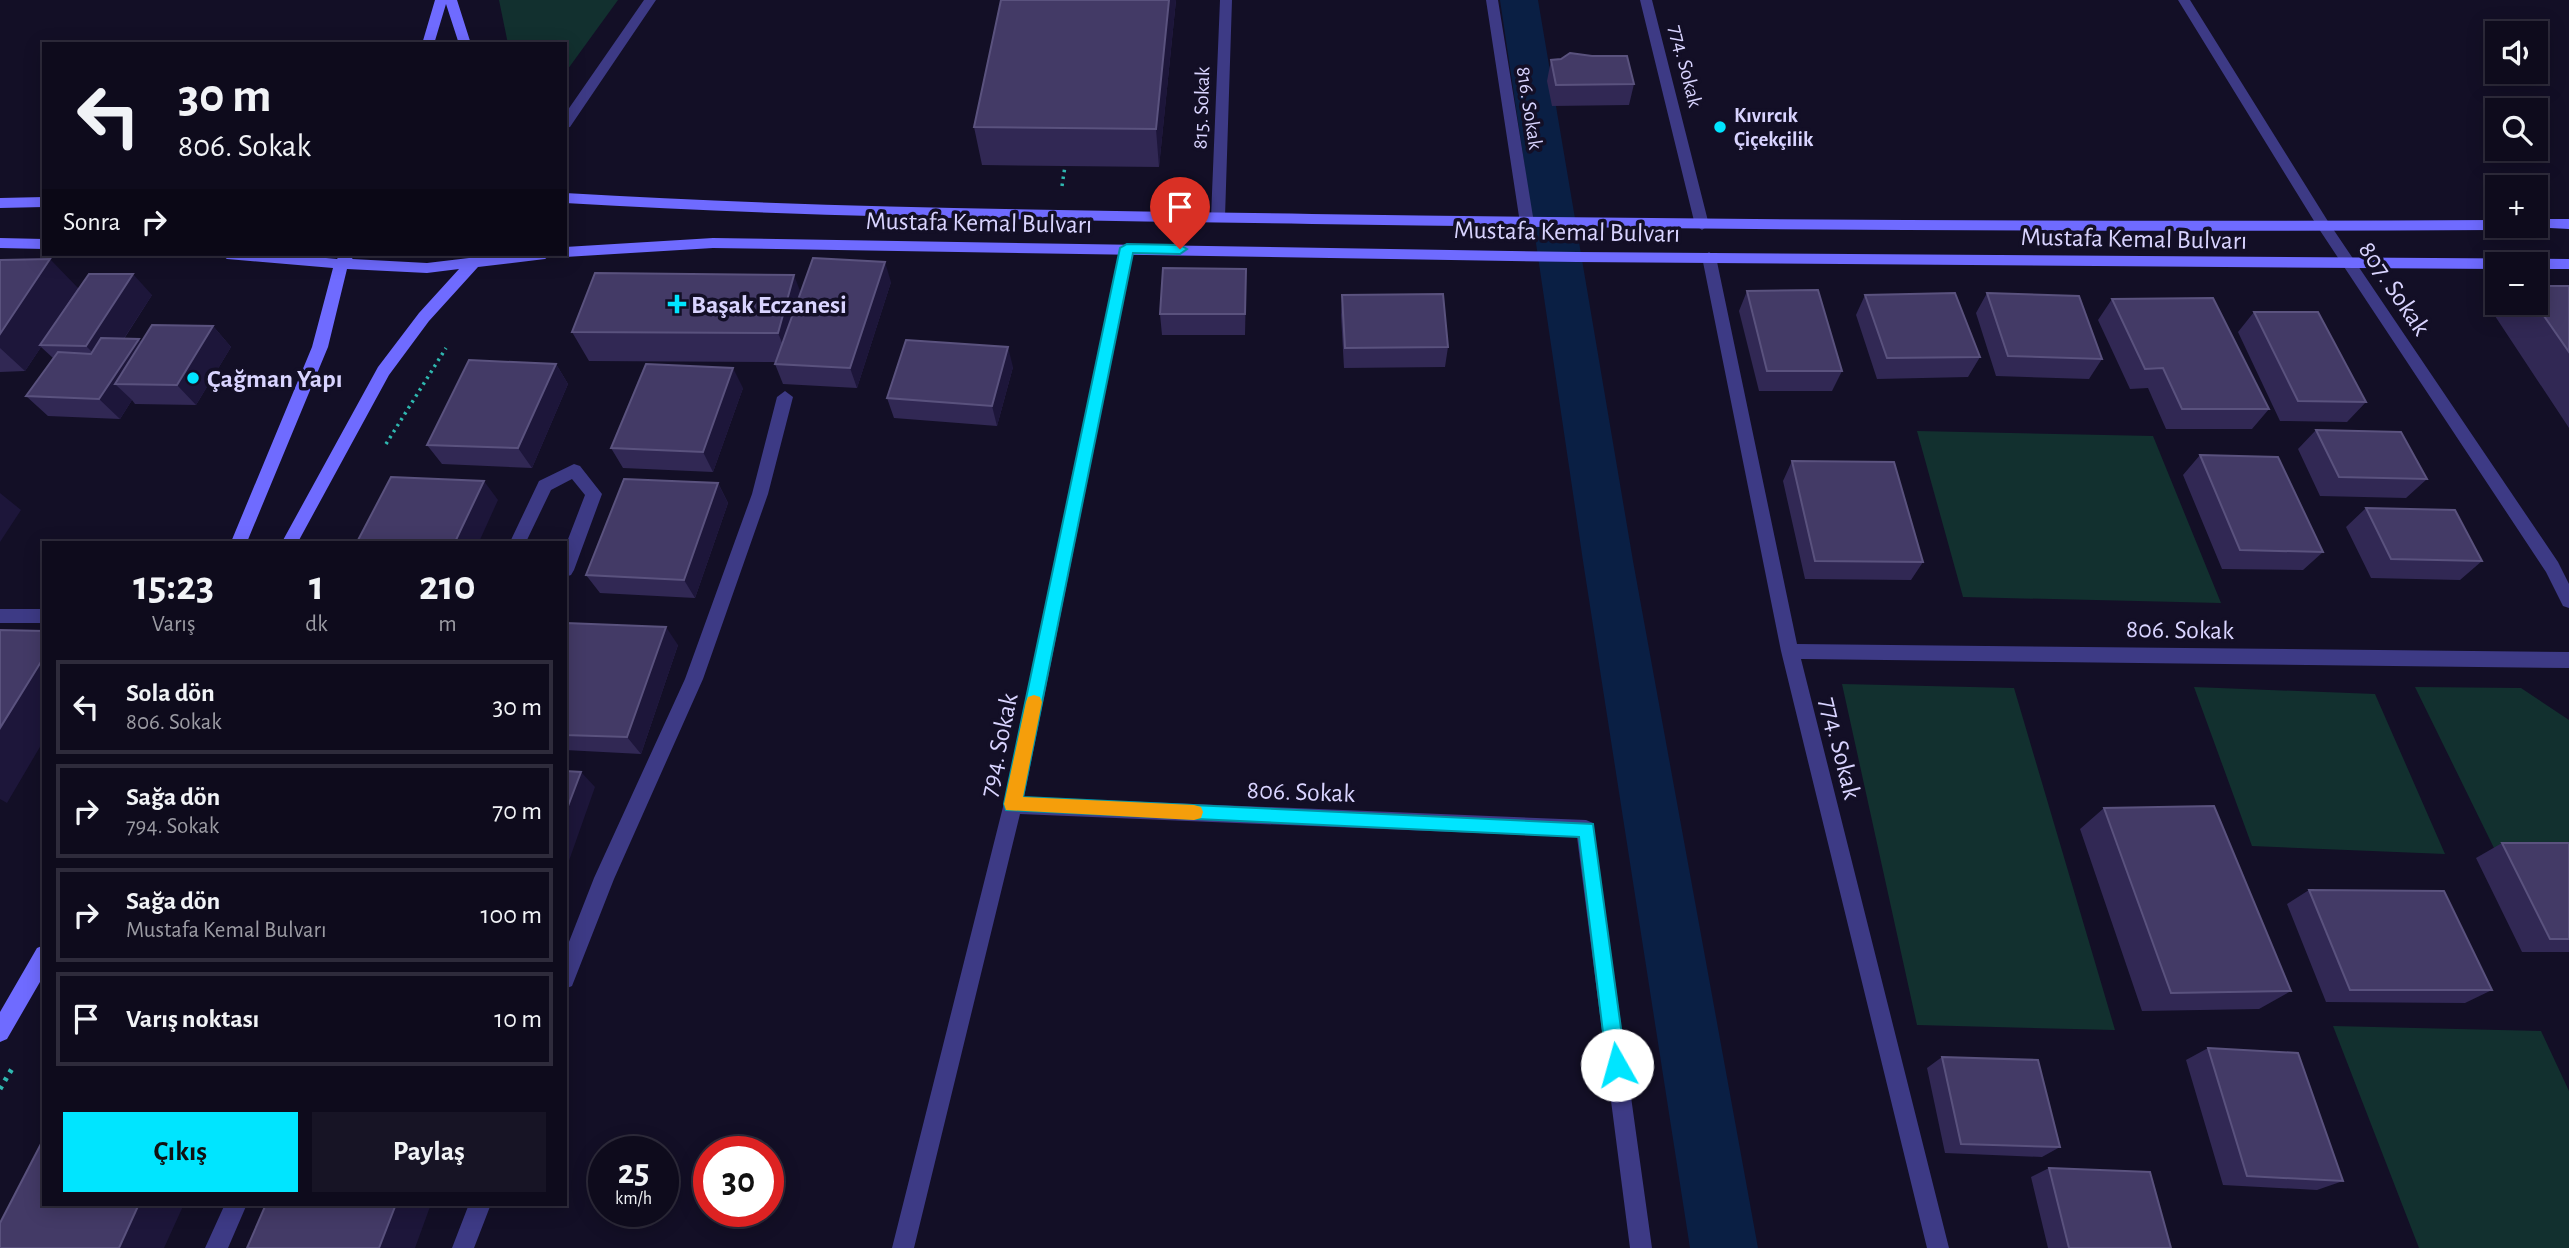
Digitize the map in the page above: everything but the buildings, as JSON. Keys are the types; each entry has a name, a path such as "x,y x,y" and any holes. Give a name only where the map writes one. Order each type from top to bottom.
{"main road":[{"path":"429,42 442,0"},
{"path":"451,0 464,42"},
{"name":"Mustafa Kemal Bulvarı","path":"567,198 696,206 1527,223 2485,225"},
{"path":"0,203 42,202"},
{"path":"2548,224 2569,224"},
{"path":"0,243 42,244"},
{"name":"Mustafa Kemal Bulvarı","path":"567,252 713,243 1577,257 2569,264"},
{"path":"274,256 344,259 427,268 475,258 510,256"},
{"path":"291,541 383,371 424,317 475,258"},
{"path":"239,541 320,347 344,259"},
{"path":"0,1031 42,958"}],"street":[{"path":"567,121 650,0"},
{"name":"815. Sokak","path":"1218,217 1226,0"},
{"name":"816. Sokak","path":"1492,0 1527,223"},
{"name":"774. Sokak","path":"1646,0 1702,225"},
{"name":"807. Sokak","path":"2184,0 2324,226 2561,567 2569,601"},
{"name":"794. Sokak","path":"902,1248 1012,804 1127,248"},
{"name":"774. Sokak","path":"1709,257 1790,651 1938,1248"},
{"path":"567,974 604,878 694,679 760,494 785,397"},
{"path":"518,541 545,486 575,470 594,494 567,565"},
{"path":"0,616 42,616"},
{"name":"806. Sokak","path":"1790,651 2569,660"},
{"name":"806. Sokak","path":"1012,804 1586,830 1641,1248"},
{"path":"216,1248 235,1206"},
{"path":"463,1248 479,1206"}],"path":[{"path":"381,450 452,339"}],"green space":[{"path":"499,0 618,0 567,70 567,42 508,42"},
{"path":"1917,431 2153,436 2221,603 1963,597"},
{"path":"1842,684 2014,688 2115,1030 1917,1025"},
{"path":"2194,687 2375,694 2445,854 2252,846"},
{"path":"2415,687 2521,688 2569,720 2569,849 2494,848"},
{"path":"2333,1026 2541,1031 2569,1091 2569,1248 2419,1248"}],"waterway":[{"path":"1519,0 1608,561 1724,1248"}],"slow traffic":[{"path":"1034,702 1012,804 1194,812"}],"place":[{"name":"Kıvırcık Çiçekçilik","path":"1720,127"},
{"name":"Başak Eczanesi","path":"677,304"},
{"name":"Çağman Yapı","path":"193,378"}],"route":[{"path":"1180,249 1127,248 1012,804 1586,830 1617,1065"}]}
